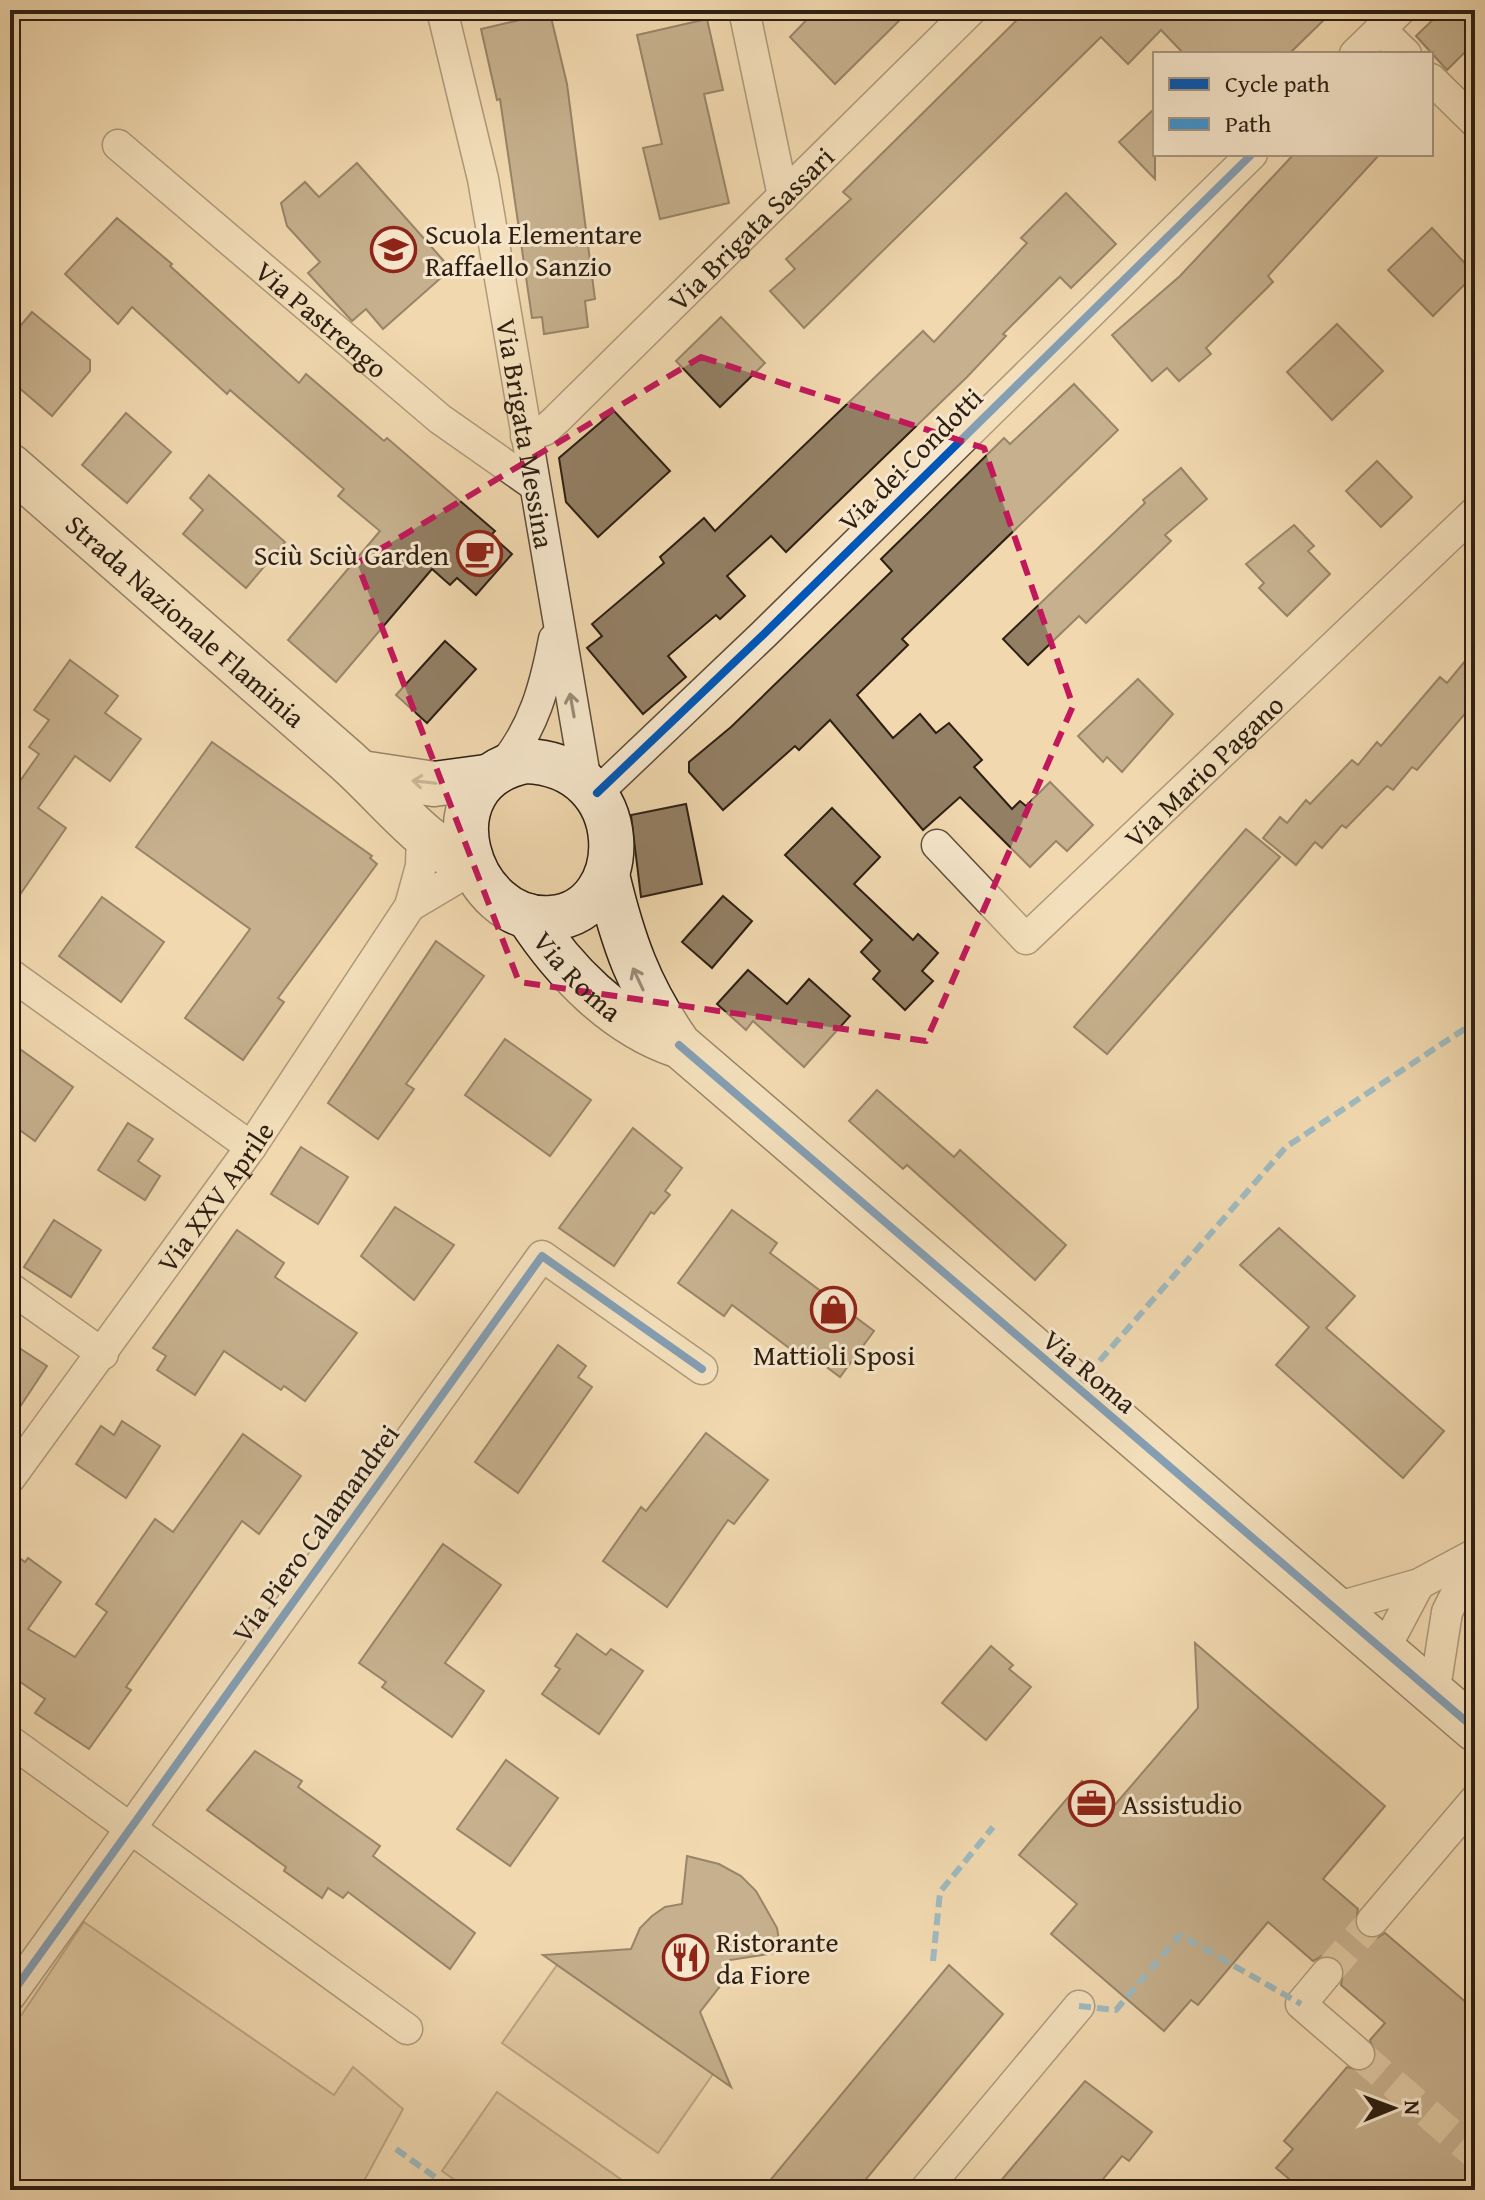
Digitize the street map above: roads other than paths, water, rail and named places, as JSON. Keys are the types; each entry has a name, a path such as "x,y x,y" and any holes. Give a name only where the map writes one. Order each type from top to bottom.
{"main road":[{"name":"Strada Nazionale Flaminia","path":"10,466 361,773 422,834 450,858 474,868"},
{"path":"361,773 434,784 550,762 592,787 609,829 607,875 596,895 576,912 553,918 528,916"},
{"name":"Strada Nazionale Flaminia","path":"494,771 473,796 466,820 466,843 474,868 491,892 508,907 528,916"},
{"name":"Via Roma","path":"607,875 623,941 639,981 679,1045 1475,1729"},
{"name":"Via Roma","path":"528,916 554,956 634,1028 679,1045"}],"street":[{"name":"Via Brigata Messina","path":"442,10 483,179 558,621 592,787"},
{"path":"744,10 783,196"},
{"name":"Via Brigata Sassari","path":"526,436 545,430 556,420 971,10"},
{"path":"1357,52 1390,20 1405,52"},
{"path":"1433,81 1475,122"},
{"name":"Via Pastrengo","path":"118,145 440,419 534,485"},
{"name":"Via dei Condotti","path":"592,787 764,634 1250,156"},
{"name":"Via Mario Pagano","path":"937,845 1026,939 1475,512"},
{"name":"Via Brigata Messina","path":"494,771 519,745 544,692 558,621"},
{"name":"Via XXV Aprile","path":"10,1478 251,1147 410,906 421,866 422,834"},
{"name":"Via XXV Aprile","path":"410,906 474,868"},
{"path":"10,974 251,1147"},
{"name":"Via Piero Calamandrei","path":"10,1996 542,1256 702,1369"},
{"path":"10,1288 103,1354"},
{"path":"1335,1608 1419,1584 1475,1555"},
{"path":"1434,1695 1447,1612 1475,1555"},
{"path":"1384,1650 1419,1584"},
{"path":"1384,1650 1447,1612"},
{"path":"10,1741 407,2029"},
{"path":"1372,1921 1475,1800"},
{"path":"1327,1973 1301,2004 1359,2054"},
{"path":"925,2190 1079,2006"}],"tunnel":[{"path":"1327,1973 1372,1921"},
{"path":"1359,2054 1475,2154"}],"place":[{"name":"Scuola Elementare Raffaello Sanzio","path":"394,249"},
{"name":"Sciù Sciù Garden","path":"480,554"},
{"name":"Mattioli Sposi","path":"834,1310"},
{"name":"Assistudio","path":"1091,1803"},
{"name":"Ristorante da Fiore","path":"685,1957"}]}
